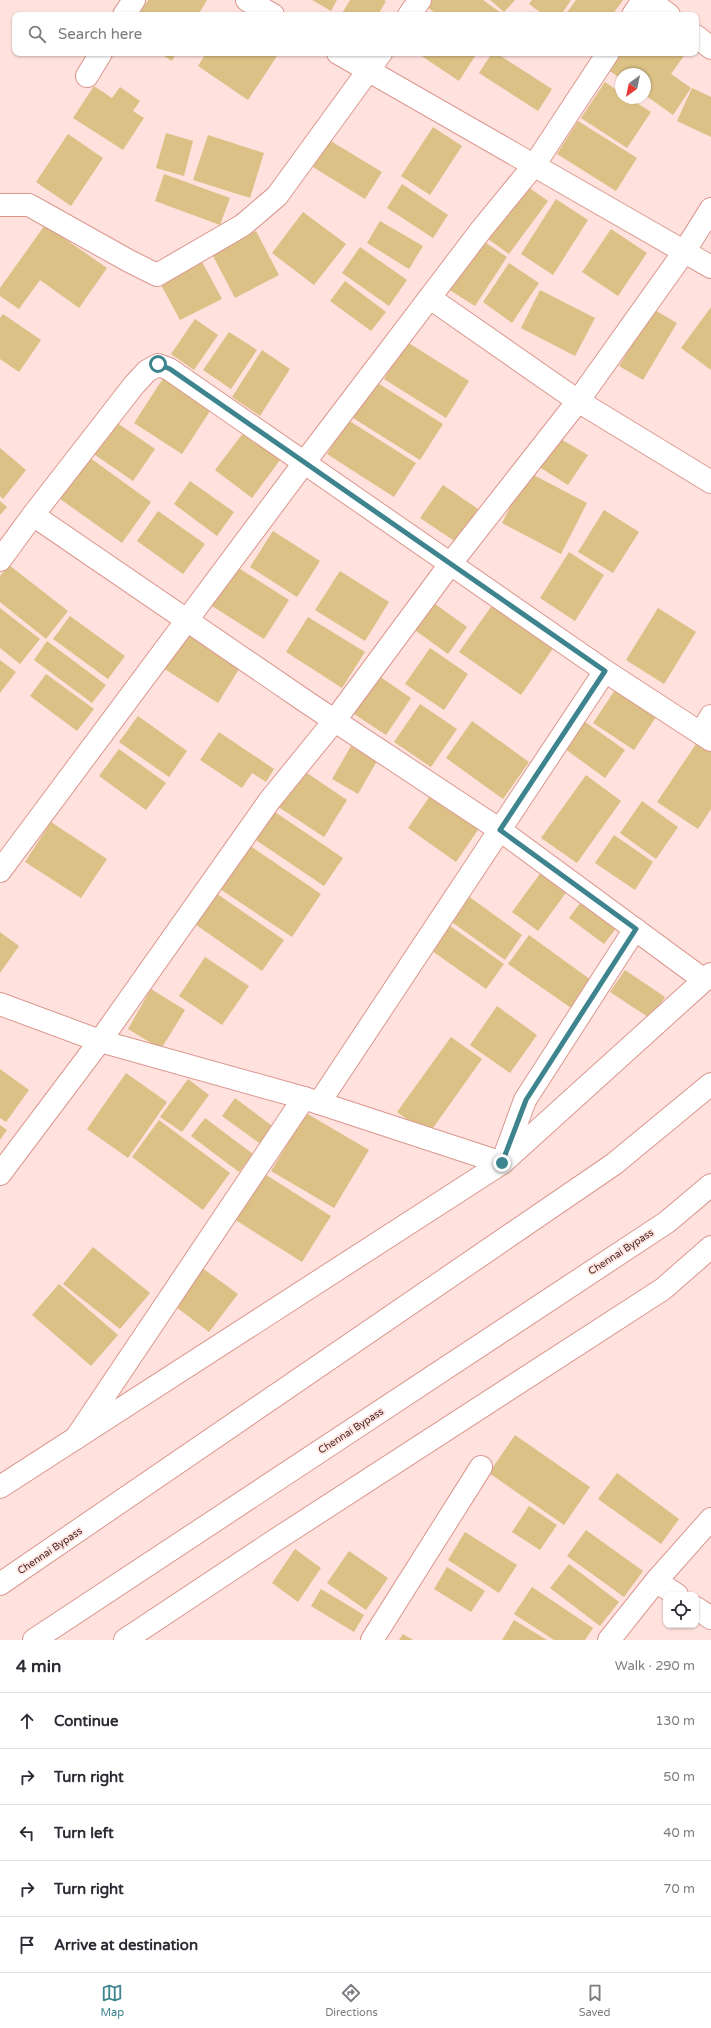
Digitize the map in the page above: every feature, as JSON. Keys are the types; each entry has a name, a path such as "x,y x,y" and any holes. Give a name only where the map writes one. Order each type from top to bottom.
{"main road":[{"path":"126,12 134,0"},
{"path":"247,0 267,12"},
{"path":"411,12 420,0"},
{"path":"635,12 643,0"},
{"path":"649,0 665,12"},
{"path":"699,38 711,48"},
{"path":"87,76 99,56"},
{"path":"343,56 535,164 711,267"},
{"path":"0,205 29,205 157,275 243,225 278,196 379,56"},
{"path":"0,871 189,620 304,463 481,230 535,164 606,56"},
{"path":"0,1174 100,1041 270,800 335,720 451,563 578,401 684,252 711,209"},
{"path":"430,298 578,401 711,482"},
{"path":"0,560 33,514 134,385 147,371 158,364 170,369 605,671 708,730"},
{"path":"0,1487 502,1163 708,977 636,929 500,830 335,720 33,514"},
{"path":"76,1438 500,830 605,671"},
{"path":"502,1163 526,1100 636,929"},
{"path":"0,1004 100,1041 312,1100 502,1163"},
{"name":"Chennai Bypass","path":"0,1584 614,1164 711,1084"},
{"name":"Chennai Bypass","path":"34,1640 667,1222 711,1185"},
{"path":"125,1640 274,1541 663,1289 711,1247"},
{"path":"372,1640 481,1467"},
{"path":"609,1640 656,1581 711,1519"},
{"path":"656,1581 672,1592"},
{"path":"699,1610 711,1618"}],"building":[{"path":"148,0 207,0 200,12 141,12"},
{"path":"312,0 337,0 331,11"},
{"path":"350,0 386,1 380,12 343,12"},
{"path":"430,0 483,0 500,12 434,12 426,6"},
{"path":"490,0 515,0 504,12"},
{"path":"532,0 571,0 563,12 540,12 529,4"},
{"path":"576,0 623,0 614,12 567,12"},
{"path":"164,56 174,56 172,61"},
{"path":"204,56 277,56 248,100 198,66"},
{"path":"422,56 475,56 459,81"},
{"path":"490,56 501,56 552,89 538,111 479,73"},
{"path":"610,56 684,56 671,74 691,88 673,115 651,99 651,68 615,68 615,75 603,66"},
{"path":"605,82 615,89 615,104 638,104 651,112 627,148 581,118"},
{"path":"94,86 112,98 120,87 140,101 133,111 144,118 123,150 73,118"},
{"path":"692,88 711,97 711,137 677,121"},
{"path":"578,121 637,158 616,191 557,154"},
{"path":"433,127 462,146 430,195 401,176"},
{"path":"166,133 193,141 184,176 156,168"},
{"path":"68,134 103,158 71,206 36,182"},
{"path":"208,135 264,153 250,198 193,180"},
{"path":"329,140 382,172 365,199 313,167"},
{"path":"164,174 230,198 220,225 155,201"},
{"path":"402,184 448,215 433,238 387,208"},
{"path":"527,186 548,201 509,254 488,239"},
{"path":"556,199 588,220 553,275 521,254"},
{"path":"303,212 346,244 314,285 272,253"},
{"path":"380,221 423,246 409,269 367,243"},
{"path":"45,225 107,268 79,308 40,280 19,309 0,296 0,288"},
{"path":"611,229 647,253 618,296 582,272"},
{"path":"256,231 279,275 235,298 212,254"},
{"path":"480,239 507,257 475,306 448,289"},
{"path":"360,247 407,280 389,306 342,273"},
{"path":"201,260 222,299 180,320 159,281"},
{"path":"509,263 539,283 512,323 483,302"},
{"path":"345,281 386,312 371,331 330,301"},
{"path":"540,290 595,318 575,356 521,328"},
{"path":"711,307 711,370 681,348"},
{"path":"653,309 677,323 643,380 619,366"},
{"path":"3,314 41,340 19,372 0,359 0,318"},
{"path":"195,319 218,335 194,370 171,354"},
{"path":"229,332 257,350 231,389 203,370"},
{"path":"407,342 469,381 446,418 384,379"},
{"path":"262,350 290,369 260,416 232,397"},
{"path":"164,377 212,408 182,454 134,423"},
{"path":"376,382 443,424 420,460 353,418"},
{"path":"110,418 155,449 133,481 88,450"},
{"path":"348,420 416,463 394,497 327,454"},
{"path":"247,428 283,456 252,498 215,470"},
{"path":"554,435 588,455 568,485 536,465"},
{"path":"0,448 26,470 3,499 0,496"},
{"path":"86,455 151,502 122,543 56,496"},
{"path":"528,472 587,503 561,554 502,523"},
{"path":"190,481 234,512 217,536 174,504"},
{"path":"443,485 478,509 456,542 420,518"},
{"path":"0,501 7,507 0,515"},
{"path":"604,510 639,532 613,573 578,552"},
{"path":"158,511 205,544 183,574 137,541"},
{"path":"273,531 320,561 297,597 250,567"},
{"path":"569,552 604,575 575,621 540,598"},
{"path":"9,565 68,611 46,639 0,602 0,576"},
{"path":"237,567 289,600 264,639 212,606"},
{"path":"340,571 389,602 365,641 315,610"},
{"path":"431,601 467,627 448,654 412,628"},
{"path":"493,604 554,647 521,695 459,652"},
{"path":"0,608 40,639 20,664 0,648"},
{"path":"658,608 696,632 664,684 626,660"},
{"path":"70,616 125,656 108,679 53,639"},
{"path":"308,617 365,652 342,688 286,652"},
{"path":"189,626 244,661 218,703 163,668"},
{"path":"47,641 106,685 92,703 34,660"},
{"path":"430,648 468,674 444,710 405,684"},
{"path":"0,660 16,672 0,693"},
{"path":"46,674 94,709 77,731 30,696"},
{"path":"379,676 411,698 386,735 354,714"},
{"path":"615,690 656,717 634,750 593,723"},
{"path":"420,704 457,729 431,767 394,742"},
{"path":"138,716 187,751 169,777 119,742"},
{"path":"581,719 625,750 605,778 561,746"},
{"path":"472,721 529,762 503,799 446,758"},
{"path":"219,732 274,769 266,782 252,773 242,788 200,760"},
{"path":"700,738 711,745 711,809 698,829 657,802"},
{"path":"351,746 377,761 358,794 332,779"},
{"path":"119,749 166,783 146,810 99,776"},
{"path":"301,769 347,800 324,837 277,806"},
{"path":"586,775 621,801 577,863 541,838"},
{"path":"434,790 482,824 456,862 408,828"},
{"path":"642,801 678,827 656,859 620,833"},
{"path":"272,810 343,858 324,886 253,838"},
{"path":"51,822 107,859 81,898 25,862"},
{"path":"614,835 653,862 635,890 595,863"},
{"path":"246,843 321,894 292,937 217,887"},
{"path":"542,871 568,890 538,931 512,912"},
{"path":"213,891 284,940 262,971 192,922"},
{"path":"464,893 522,935 505,960 446,918"},
{"path":"586,895 621,922 604,944 569,918"},
{"path":"443,921 504,964 486,989 425,946"},
{"path":"0,932 19,946 0,973"},
{"path":"529,935 591,980 571,1008 508,964"},
{"path":"205,957 249,986 222,1025 179,996"},
{"path":"625,970 665,997 651,1019 610,992"},
{"path":"151,989 185,1010 161,1049 128,1029"},
{"path":"497,1006 537,1035 510,1073 470,1045"},
{"path":"451,1037 482,1059 428,1135 397,1112"},
{"path":"0,1069 29,1090 6,1122 0,1118"},
{"path":"126,1073 167,1102 128,1158 87,1129"},
{"path":"188,1079 209,1095 182,1132 160,1117"},
{"path":"235,1098 275,1128 262,1145 222,1116"},
{"path":"306,1113 369,1150 334,1208 271,1171"},
{"path":"205,1118 253,1154 239,1172 191,1136"},
{"path":"159,1120 230,1173 203,1210 132,1157"},
{"path":"0,1125 7,1130 0,1140"},
{"path":"263,1173 331,1216 302,1262 234,1219"},
{"path":"93,1247 150,1293 120,1329 63,1284"},
{"path":"201,1267 238,1294 209,1332 172,1304"},
{"path":"59,1284 118,1335 91,1366 32,1315"},
{"path":"515,1435 590,1487 564,1525 489,1473"},
{"path":"617,1473 679,1519 661,1544 598,1499"},
{"path":"529,1506 557,1525 540,1550 512,1532"},
{"path":"586,1530 643,1571 624,1597 567,1556"},
{"path":"465,1532 517,1565 499,1593 448,1560"},
{"path":"295,1549 321,1568 298,1602 272,1583"},
{"path":"349,1551 388,1578 366,1610 327,1583"},
{"path":"569,1564 619,1602 600,1626 550,1588"},
{"path":"447,1567 485,1591 471,1612 434,1589"},
{"path":"532,1587 593,1628 585,1640 554,1640 514,1614"},
{"path":"321,1589 364,1615 354,1632 311,1606"},
{"path":"514,1620 547,1640 502,1640"},
{"path":"403,1634 413,1640 399,1640"}],"route":[{"path":"158,364 170,369 605,671 500,830 636,929 526,1100 502,1163"}]}
